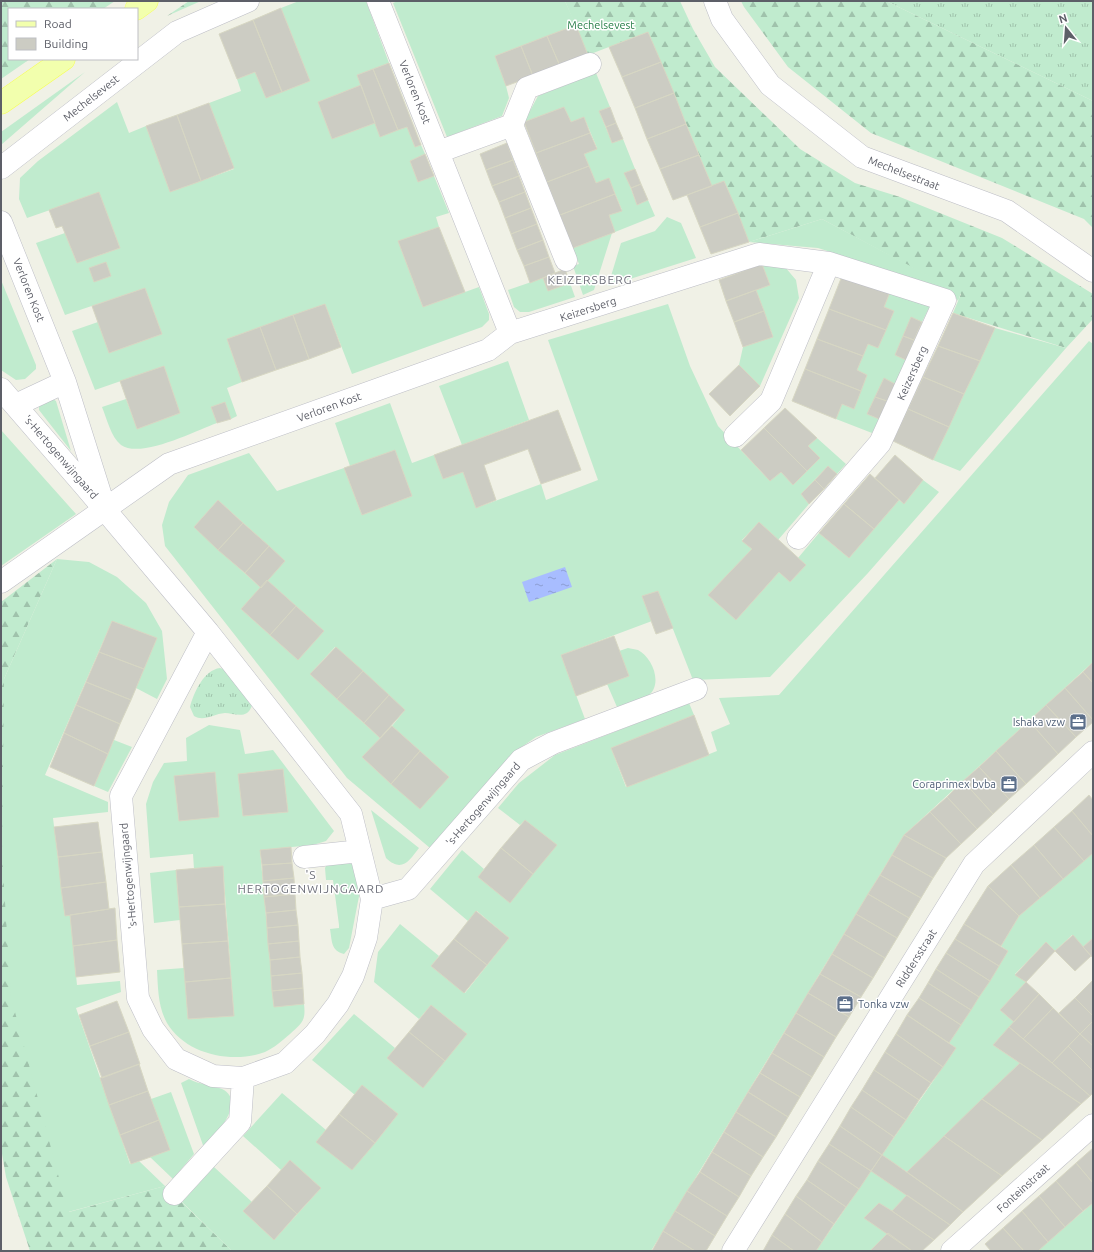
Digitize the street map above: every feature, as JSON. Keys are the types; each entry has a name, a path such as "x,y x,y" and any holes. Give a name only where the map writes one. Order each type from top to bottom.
{"main road":[{"path":"137,8 147,1"},
{"path":"1,103 63,60"}],"street":[{"name":"Mechelsevest","path":"1,168 177,32 248,1"},
{"name":"Verloren Kost","path":"1,222 65,382 106,509 169,464 488,350 510,333 378,1"},
{"name":"Mechelsestraat","path":"715,1 722,19 770,85 862,157 1007,211 1093,271"},
{"path":"566,260 512,125 527,88 590,64"},
{"path":"438,152 512,125"},
{"name":"Keizersberg","path":"510,333 759,254 829,263 945,300 880,443 798,538"},
{"path":"735,436 772,401 829,263"},
{"name":"'s-Hertogenwijngaard","path":"16,405 65,382"},
{"name":"'s-Hertogenwijngaard","path":"1,389 106,509 208,632 351,814 372,899 366,938 353,976 338,1004 315,1034 285,1063 243,1078 213,1076 176,1059 153,1029 138,998 121,796 208,632"},
{"name":"'s-Hertogenwijngaard","path":"1,582 106,509"},
{"name":"'s-Hertogenwijngaard","path":"372,899 408,888 521,760 553,743 696,689"},
{"name":"Riddersstraat","path":"733,1251 974,864 1093,752"},
{"path":"304,857 360,851"},
{"path":"174,1194 240,1122 243,1078"},
{"name":"Fonteinstraat","path":"952,1251 1093,1125"}],"green space":[{"path":"115,1 104,8 8,8 8,60 29,60 1,79 1,2"},
{"path":"189,1 201,1 167,16"},
{"path":"299,1 366,1 389,63 357,75 361,85 318,102 332,139 375,123 407,127 415,147 421,145 425,154 410,161 418,182 434,176 449,213 436,217 439,227 398,241 423,307 479,287 489,314 489,320 482,327 352,374 325,304 227,339 242,382 227,388 237,416 231,419 225,402 211,407 217,423 168,442 141,449 121,445 112,433 102,407 126,399 137,429 180,413 164,366 95,390 72,331 98,322 109,353 162,334 145,288 65,315 36,243 65,233 77,263 120,248 99,193 27,218 19,199 20,178 38,161 117,102 129,133 146,126 170,192 234,169 209,103 241,91 237,79 255,72 266,98 310,81 281,8"},
{"path":"398,1 565,1 576,25 495,56 509,98 502,116 447,137 393,3"},
{"path":"565,1 680,1 693,29 715,67 800,149 855,183 900,197 1002,238 1093,294 1093,319 1066,348 953,313 961,294 822,219 749,242 724,181 712,186 648,32 588,55"},
{"path":"741,1 886,1 1093,101 1093,228 1084,219 871,133 788,67"},
{"path":"886,1 1093,1 1093,101 1064,87"},
{"path":"85,72 1,145 1,132"},
{"path":"596,73 610,107 599,111 612,143 623,139 635,169 625,173 637,205 648,200 655,216 615,232 609,215 622,210 609,179 596,183 584,154 597,148 584,117 571,122 564,107 524,122 538,96"},
{"path":"667,217 681,223 696,258 608,286 621,243 655,231"},
{"path":"822,219 961,293 958,301 950,290 818,248 749,242"},
{"path":"612,233 594,290 583,295 573,266 579,264 573,248"},
{"path":"762,264 785,267 796,280 799,298 760,386 739,365 743,347 773,336 756,290 770,285"},
{"path":"543,278 548,291 570,283 575,297 529,312 520,312 514,307 508,290"},
{"path":"1,280 36,365 36,369 25,379 16,380 1,370"},
{"path":"890,292 930,306 922,322 911,318 895,355 906,360 895,384 884,379 867,414 879,419 872,433 836,419 842,404 854,409 867,375 857,370 868,344 878,348 894,311 884,307"},
{"path":"668,304 690,366 718,426 770,481 781,472 793,485 820,458 808,446 817,438 846,464 837,474 828,466 801,494 809,504 778,540 759,522 742,540 752,549 708,595 736,620 779,572 790,582 806,565 798,558 819,533 849,558 899,500 904,504 923,480 939,492 868,573 770,677 693,680 658,591 642,596 652,621 561,655 585,719 536,737 513,753 430,848 347,778 165,546 162,525 169,502 188,475 249,453 277,491 344,468 362,515 412,496 395,450 350,466 335,423 390,403 412,463 434,455 443,479 463,472 476,508 541,484 546,500 598,480 548,340","holes":["218,500 285,561 267,580 324,631 298,660 241,609 261,588 194,527","335,647 405,710 392,726 449,777 391,784 363,758 380,738 310,674"]},
{"path":"995,328 1066,348 960,471 933,460"},
{"path":"1089,341 1093,344 1093,662 904,835 651,1251 232,1251 182,1202 214,1167 252,1202 243,1211 274,1240 321,1188 290,1160 281,1170 243,1136 282,1093 326,1130 316,1142 375,1143 398,1114 363,1086 355,1095 312,1060 354,1014 395,1048 387,1058 423,1087 467,1034 431,1005 419,1019 374,982 378,952 400,924 439,956 431,966 465,993 509,938 477,911 468,921 430,889 462,850 484,869 478,877 510,902 556,845 525,820 520,825 498,808 519,783 555,755 689,703 694,715 611,748 626,787 717,751 711,732 730,724 719,698 779,695"},
{"path":"508,361 529,420 462,445 439,386"},
{"path":"51,398 56,401 71,451 39,410 39,403"},
{"path":"1,430 76,514 1,566"},
{"path":"57,559 4,679 69,1212 165,1186 232,1251 30,1251 6,1177 1,1148 1,602"},
{"path":"57,559 89,562 117,577 146,603 162,631 167,679 157,699 136,688 157,638 112,621 45,775 108,802 108,812 53,818 65,916 70,915 77,985 120,981 121,992 76,1008 130,1164 139,1161 165,1186 68,1212 11,997 2,855 4,679"},
{"path":"628,648 638,650 648,658 654,671 655,684 653,690 646,697 617,707 607,684 629,676 619,651"},
{"path":"220,668 227,670 253,702 251,708 247,713 242,715 225,713 205,718 198,718 194,716 190,707 194,695 205,677 214,670"},
{"path":"209,725 240,730 245,754 273,750 334,831 326,841 313,845 260,850 274,1006 304,1004 304,1018 294,1030 272,1048 252,1056 225,1057 211,1054 186,1043 175,1034 167,1023 160,1004 157,970 184,968 188,1019 234,1015 223,867 194,869 193,854 150,858 146,804 153,782 164,763 187,761 186,738","holes":["283,769 288,812 243,816 238,774","215,772 219,817 179,821 174,776"]},
{"path":"114,740 132,747 108,792 94,786"},
{"path":"371,810 419,848 405,864 396,865 386,858"},
{"path":"1093,853 1093,938 1083,947 1072,935 1055,951 1045,943 1015,974 1026,982 1000,1010 1014,1022 993,1045 1020,1063 907,1172 882,1155 956,1048 949,1043 1008,951 1001,946 1019,916"},
{"path":"328,862 355,862 360,891 349,948 344,954 340,953 334,948 331,938 330,929 339,928 339,925 333,880 326,880 325,868"},
{"path":"176,870 180,920 154,923 150,873"},
{"path":"189,1079 222,1089 229,1095 232,1102 226,1119 215,1136 204,1148 181,1083"},
{"path":"171,1092 194,1154 173,1179 150,1157 170,1150 151,1099"},
{"path":"871,1171 907,1195 892,1211 879,1203 864,1218 888,1233 870,1251 816,1251"},
{"path":"1093,1203 1093,1251 1037,1251"}],"water":[{"path":"565,567 572,587 529,602 522,582"}],"building":[{"path":"281,8 310,81 282,92 253,20"},
{"path":"253,20 282,92 266,98 255,72 237,79 219,34"},
{"path":"576,25 588,55 560,66 547,36"},
{"path":"648,32 661,62 622,77 609,47"},
{"path":"547,36 560,66 533,76 521,46"},
{"path":"521,46 533,76 506,86 495,56"},
{"path":"661,62 674,93 635,108 622,77"},
{"path":"389,63 421,145 415,147 407,127 398,130 373,69"},
{"path":"373,69 398,130 380,137 357,75"},
{"path":"361,85 375,123 332,139 318,102"},
{"path":"674,93 686,124 647,139 635,108"},
{"path":"209,103 234,168 201,181 177,115"},
{"path":"564,107 571,122 584,117 590,133 536,153 524,122"},
{"path":"610,107 616,123 606,127 599,111"},
{"path":"177,115 201,181 170,192 146,126"},
{"path":"616,123 623,139 612,143 606,127"},
{"path":"686,124 699,155 660,169 647,139"},
{"path":"590,133 597,149 584,154 589,166 547,182 536,153"},
{"path":"507,143 513,160 486,170 480,154"},
{"path":"425,154 434,176 418,182 410,161"},
{"path":"699,155 712,186 673,200 660,169"},
{"path":"513,160 519,176 492,186 486,170"},
{"path":"589,166 596,183 609,178 615,194 560,215 547,182"},
{"path":"635,169 641,184 631,188 624,173"},
{"path":"519,176 525,192 499,202 492,186"},
{"path":"724,181 738,213 700,227 687,195"},
{"path":"641,184 648,200 637,205 631,188"},
{"path":"99,192 120,248 77,263 62,226 56,228 49,210"},
{"path":"525,192 531,208 505,218 499,202"},
{"path":"615,194 622,211 609,215 615,232 573,248 560,215"},
{"path":"531,208 537,224 511,234 505,218"},
{"path":"738,213 749,242 711,254 700,227"},
{"path":"537,224 543,240 517,250 511,234"},
{"path":"439,227 465,292 423,307 398,241"},
{"path":"543,240 549,257 524,266 517,250"},
{"path":"549,257 555,273 530,283 524,266"},
{"path":"106,262 111,276 94,282 89,268"},
{"path":"762,264 770,285 726,301 719,280"},
{"path":"565,269 570,283 548,291 543,278"},
{"path":"842,276 890,292 884,307 894,311 886,330 829,309"},
{"path":"145,288 162,334 109,353 92,306"},
{"path":"756,290 764,311 734,322 726,301"},
{"path":"325,304 341,347 309,359 293,315"},
{"path":"829,309 886,330 878,348 868,344 863,356 817,339"},
{"path":"764,311 773,337 743,347 734,322"},
{"path":"953,313 995,328 980,361 938,346"},
{"path":"293,315 309,359 276,370 260,327"},
{"path":"911,317 922,322 914,340 903,336"},
{"path":"260,327 276,370 242,382 227,339"},
{"path":"903,336 914,340 906,360 895,355"},
{"path":"817,339 863,356 857,370 867,375 861,391 805,369"},
{"path":"938,346 980,361 964,394 923,377"},
{"path":"739,365 760,386 730,416 709,394"},
{"path":"164,366 180,413 137,429 120,381"},
{"path":"805,369 861,391 854,409 842,404 836,419 792,401"},
{"path":"923,377 964,394 949,427 908,409"},
{"path":"884,378 895,384 887,401 875,397"},
{"path":"875,397 887,401 879,419 867,414"},
{"path":"225,402 231,419 217,423 211,407"},
{"path":"785,408 817,438 808,446 820,458 807,471 764,428"},
{"path":"908,409 949,427 933,460 893,441"},
{"path":"558,410 581,470 541,484 528,449 484,465 496,500 476,508 463,472 443,479 434,455"},
{"path":"764,428 807,471 793,485 781,472 770,481 741,450"},
{"path":"395,450 412,496 362,515 344,468"},
{"path":"895,455 923,480 904,504 875,478"},
{"path":"828,466 837,474 824,489 815,480"},
{"path":"870,474 899,500 874,529 844,504"},
{"path":"815,480 824,489 809,504 801,494"},
{"path":"218,500 243,523 218,550 194,527"},
{"path":"844,504 874,529 849,558 819,533"},
{"path":"759,522 806,565 790,582 779,572 736,620 708,595 752,549 742,541"},
{"path":"243,523 269,546 245,573 218,550"},
{"path":"269,546 285,561 261,588 245,573"},
{"path":"267,580 296,606 270,635 241,609"},
{"path":"658,591 673,628 656,634 642,596"},
{"path":"296,606 324,631 298,660 270,635"},
{"path":"112,621 157,638 144,669 99,652"},
{"path":"614,636 629,676 576,696 561,655"},
{"path":"336,647 363,671 337,699 310,674"},
{"path":"99,652 144,669 131,700 86,682"},
{"path":"1093,662 1093,683 1083,672"},
{"path":"363,671 389,695 364,723 337,699"},
{"path":"1083,672 1093,683 1093,720 1065,688"},
{"path":"86,682 131,700 120,724 76,705"},
{"path":"1065,688 1093,720 1093,722 1076,737 1046,705"},
{"path":"389,695 405,710 380,738 364,723"},
{"path":"76,705 120,724 108,754 64,733"},
{"path":"1046,705 1076,737 1058,754 1029,721"},
{"path":"694,715 709,755 627,787 611,748"},
{"path":"1029,721 1058,754 1026,784 996,751"},
{"path":"392,726 420,751 391,784 362,757"},
{"path":"64,733 108,754 94,786 50,767"},
{"path":"420,751 449,777 420,809 391,784"},
{"path":"996,751 1026,784 1009,799 979,767"},
{"path":"979,767 1009,799 993,814 963,781"},
{"path":"283,769 288,812 243,816 238,774"},
{"path":"215,772 219,817 179,821 174,776"},
{"path":"963,781 993,814 977,829 947,797"},
{"path":"1089,795 1093,800 1093,836 1072,811"},
{"path":"947,797 977,829 961,844 930,812"},
{"path":"1072,811 1093,836 1093,853 1084,861 1054,827"},
{"path":"930,812 961,844 946,858 904,835"},
{"path":"525,820 557,845 533,874 501,848"},
{"path":"98,822 102,852 58,857 54,827"},
{"path":"1054,827 1084,861 1063,879 1034,845"},
{"path":"904,835 946,858 933,878 892,855"},
{"path":"1034,845 1063,879 1040,898 1011,865"},
{"path":"291,847 292,863 262,865 260,850"},
{"path":"501,848 533,874 510,903 478,877"},
{"path":"102,852 106,882 61,888 58,857"},
{"path":"892,855 933,878 921,898 880,875"},
{"path":"292,863 294,878 263,881 262,865"},
{"path":"1011,865 1040,898 1019,916 988,886"},
{"path":"223,866 225,904 179,907 176,870"},
{"path":"880,875 921,898 909,918 868,894"},
{"path":"294,878 295,894 264,897 263,881"},
{"path":"106,882 109,909 65,916 61,888"},
{"path":"988,886 1019,916 1001,946 964,924"},
{"path":"295,894 296,910 266,913 264,897"},
{"path":"868,894 909,918 897,938 856,914"},
{"path":"225,904 228,941 182,944 179,907"},
{"path":"115,908 117,940 73,946 70,915"},
{"path":"296,910 298,925 267,928 266,913"},
{"path":"476,911 509,938 487,965 454,939"},
{"path":"856,914 897,938 885,958 844,934"},
{"path":"964,924 1008,951 999,966 955,939"},
{"path":"298,925 299,941 268,944 267,928"},
{"path":"844,934 885,958 873,978 832,954"},
{"path":"1073,935 1091,956 1075,971 1055,951"},
{"path":"1093,938 1093,958 1083,947"},
{"path":"454,939 487,965 464,993 431,966"},
{"path":"955,939 999,966 990,981 946,953"},
{"path":"117,940 120,972 76,977 73,946"},
{"path":"228,941 231,978 185,982 182,944"},
{"path":"299,941 300,957 270,960 268,944"},
{"path":"1046,942 1055,951 1026,982 1015,975"},
{"path":"946,953 990,981 979,997 936,969"},
{"path":"832,954 873,978 861,997 820,974"},
{"path":"300,957 302,973 271,976 270,960"},
{"path":"936,969 979,997 971,1010 928,983"},
{"path":"302,973 303,988 272,991 271,976"},
{"path":"820,974 861,997 849,1017 808,993"},
{"path":"231,978 234,1016 188,1019 185,982"},
{"path":"1093,980 1093,1016 1075,998"},
{"path":"1026,982 1039,994 1014,1022 1000,1010"},
{"path":"928,983 971,1010 961,1025 919,998"},
{"path":"303,988 304,1004 274,1007 272,991"},
{"path":"808,993 849,1017 836,1037 796,1013"},
{"path":"1039,994 1053,1008 1023,1039 1009,1027"},
{"path":"919,998 961,1025 949,1043 907,1015"},
{"path":"1075,998 1093,1016 1093,1021 1080,1034 1059,1013"},
{"path":"117,1001 129,1032 90,1046 79,1015"},
{"path":"431,1005 467,1034 445,1061 409,1032"},
{"path":"1053,1008 1080,1034 1052,1063 1023,1039"},
{"path":"796,1013 836,1037 824,1057 784,1033"},
{"path":"907,1015 956,1048 943,1067 896,1034"},
{"path":"1093,1021 1093,1046 1080,1034"},
{"path":"1009,1027 1090,1096 1081,1104 993,1045"},
{"path":"129,1032 140,1064 102,1078 90,1046"},
{"path":"409,1032 445,1061 423,1088 387,1058"},
{"path":"784,1033 824,1057 812,1077 772,1053"},
{"path":"896,1034 943,1067 931,1083 885,1052"},
{"path":"1080,1034 1093,1046 1093,1071 1068,1046"},
{"path":"1068,1046 1093,1071 1093,1093 1090,1096 1052,1063"},
{"path":"885,1052 931,1083 919,1100 874,1070"},
{"path":"772,1053 812,1077 800,1097 760,1073"},
{"path":"1020,1063 1081,1104 1042,1140 982,1099"},
{"path":"139,1064 148,1091 109,1105 100,1078"},
{"path":"874,1070 919,1100 906,1120 862,1090"},
{"path":"760,1073 800,1097 788,1117 748,1092"},
{"path":"362,1085 398,1114 375,1143 339,1114"},
{"path":"862,1090 906,1120 894,1137 851,1107"},
{"path":"148,1091 159,1120 120,1135 109,1105"},
{"path":"748,1092 788,1117 776,1137 736,1112"},
{"path":"982,1099 1042,1140 1002,1176 944,1136"},
{"path":"851,1107 894,1137 882,1155 840,1126"},
{"path":"736,1112 776,1137 763,1157 724,1132"},
{"path":"339,1114 375,1143 352,1170 316,1142"},
{"path":"159,1120 170,1150 131,1164 120,1135"},
{"path":"840,1126 882,1155 871,1171 829,1144"},
{"path":"724,1132 763,1157 751,1176 712,1152"},
{"path":"944,1136 1002,1176 963,1212 907,1172"},
{"path":"829,1144 871,1171 859,1189 818,1161"},
{"path":"1093,1148 1093,1183 1076,1163"},
{"path":"712,1152 751,1176 739,1197 700,1172"},
{"path":"882,1155 963,1212 950,1225 871,1171"},
{"path":"290,1160 321,1188 297,1214 267,1186"},
{"path":"818,1161 859,1189 846,1207 807,1180"},
{"path":"1076,1163 1093,1183 1093,1203 1083,1211 1056,1181"},
{"path":"700,1172 739,1197 727,1216 687,1191"},
{"path":"807,1180 846,1207 834,1224 796,1196"},
{"path":"1056,1181 1083,1211 1065,1227 1039,1196"},
{"path":"267,1186 297,1214 274,1240 243,1211"},
{"path":"687,1191 727,1216 715,1236 675,1211"},
{"path":"907,1195 950,1225 934,1240 892,1211"},
{"path":"796,1196 834,1224 822,1242 785,1214"},
{"path":"1039,1196 1065,1227 1048,1242 1022,1211"},
{"path":"879,1203 934,1240 922,1251 912,1251 864,1218"},
{"path":"675,1211 715,1236 706,1251 695,1251 663,1231"},
{"path":"1022,1211 1048,1242 1038,1251 1024,1251 1003,1228"},
{"path":"785,1214 822,1242 816,1251 794,1251 772,1235"},
{"path":"1003,1228 1024,1251 991,1251 985,1244"},
{"path":"663,1231 695,1251 652,1251"},
{"path":"888,1233 912,1251 870,1251"},
{"path":"772,1235 794,1251 763,1251"}],"place":[{"name":"Ishaka vzw","path":"1078,722"},
{"name":"Coraprimex bvba","path":"1009,784"},
{"name":"Tonka vzw","path":"845,1004"}],"district":[{"name":"KEIZERSBERG","path":"590,279"},
{"name":"'S HERTOGENWIJNGAARD","path":"311,881"}]}
